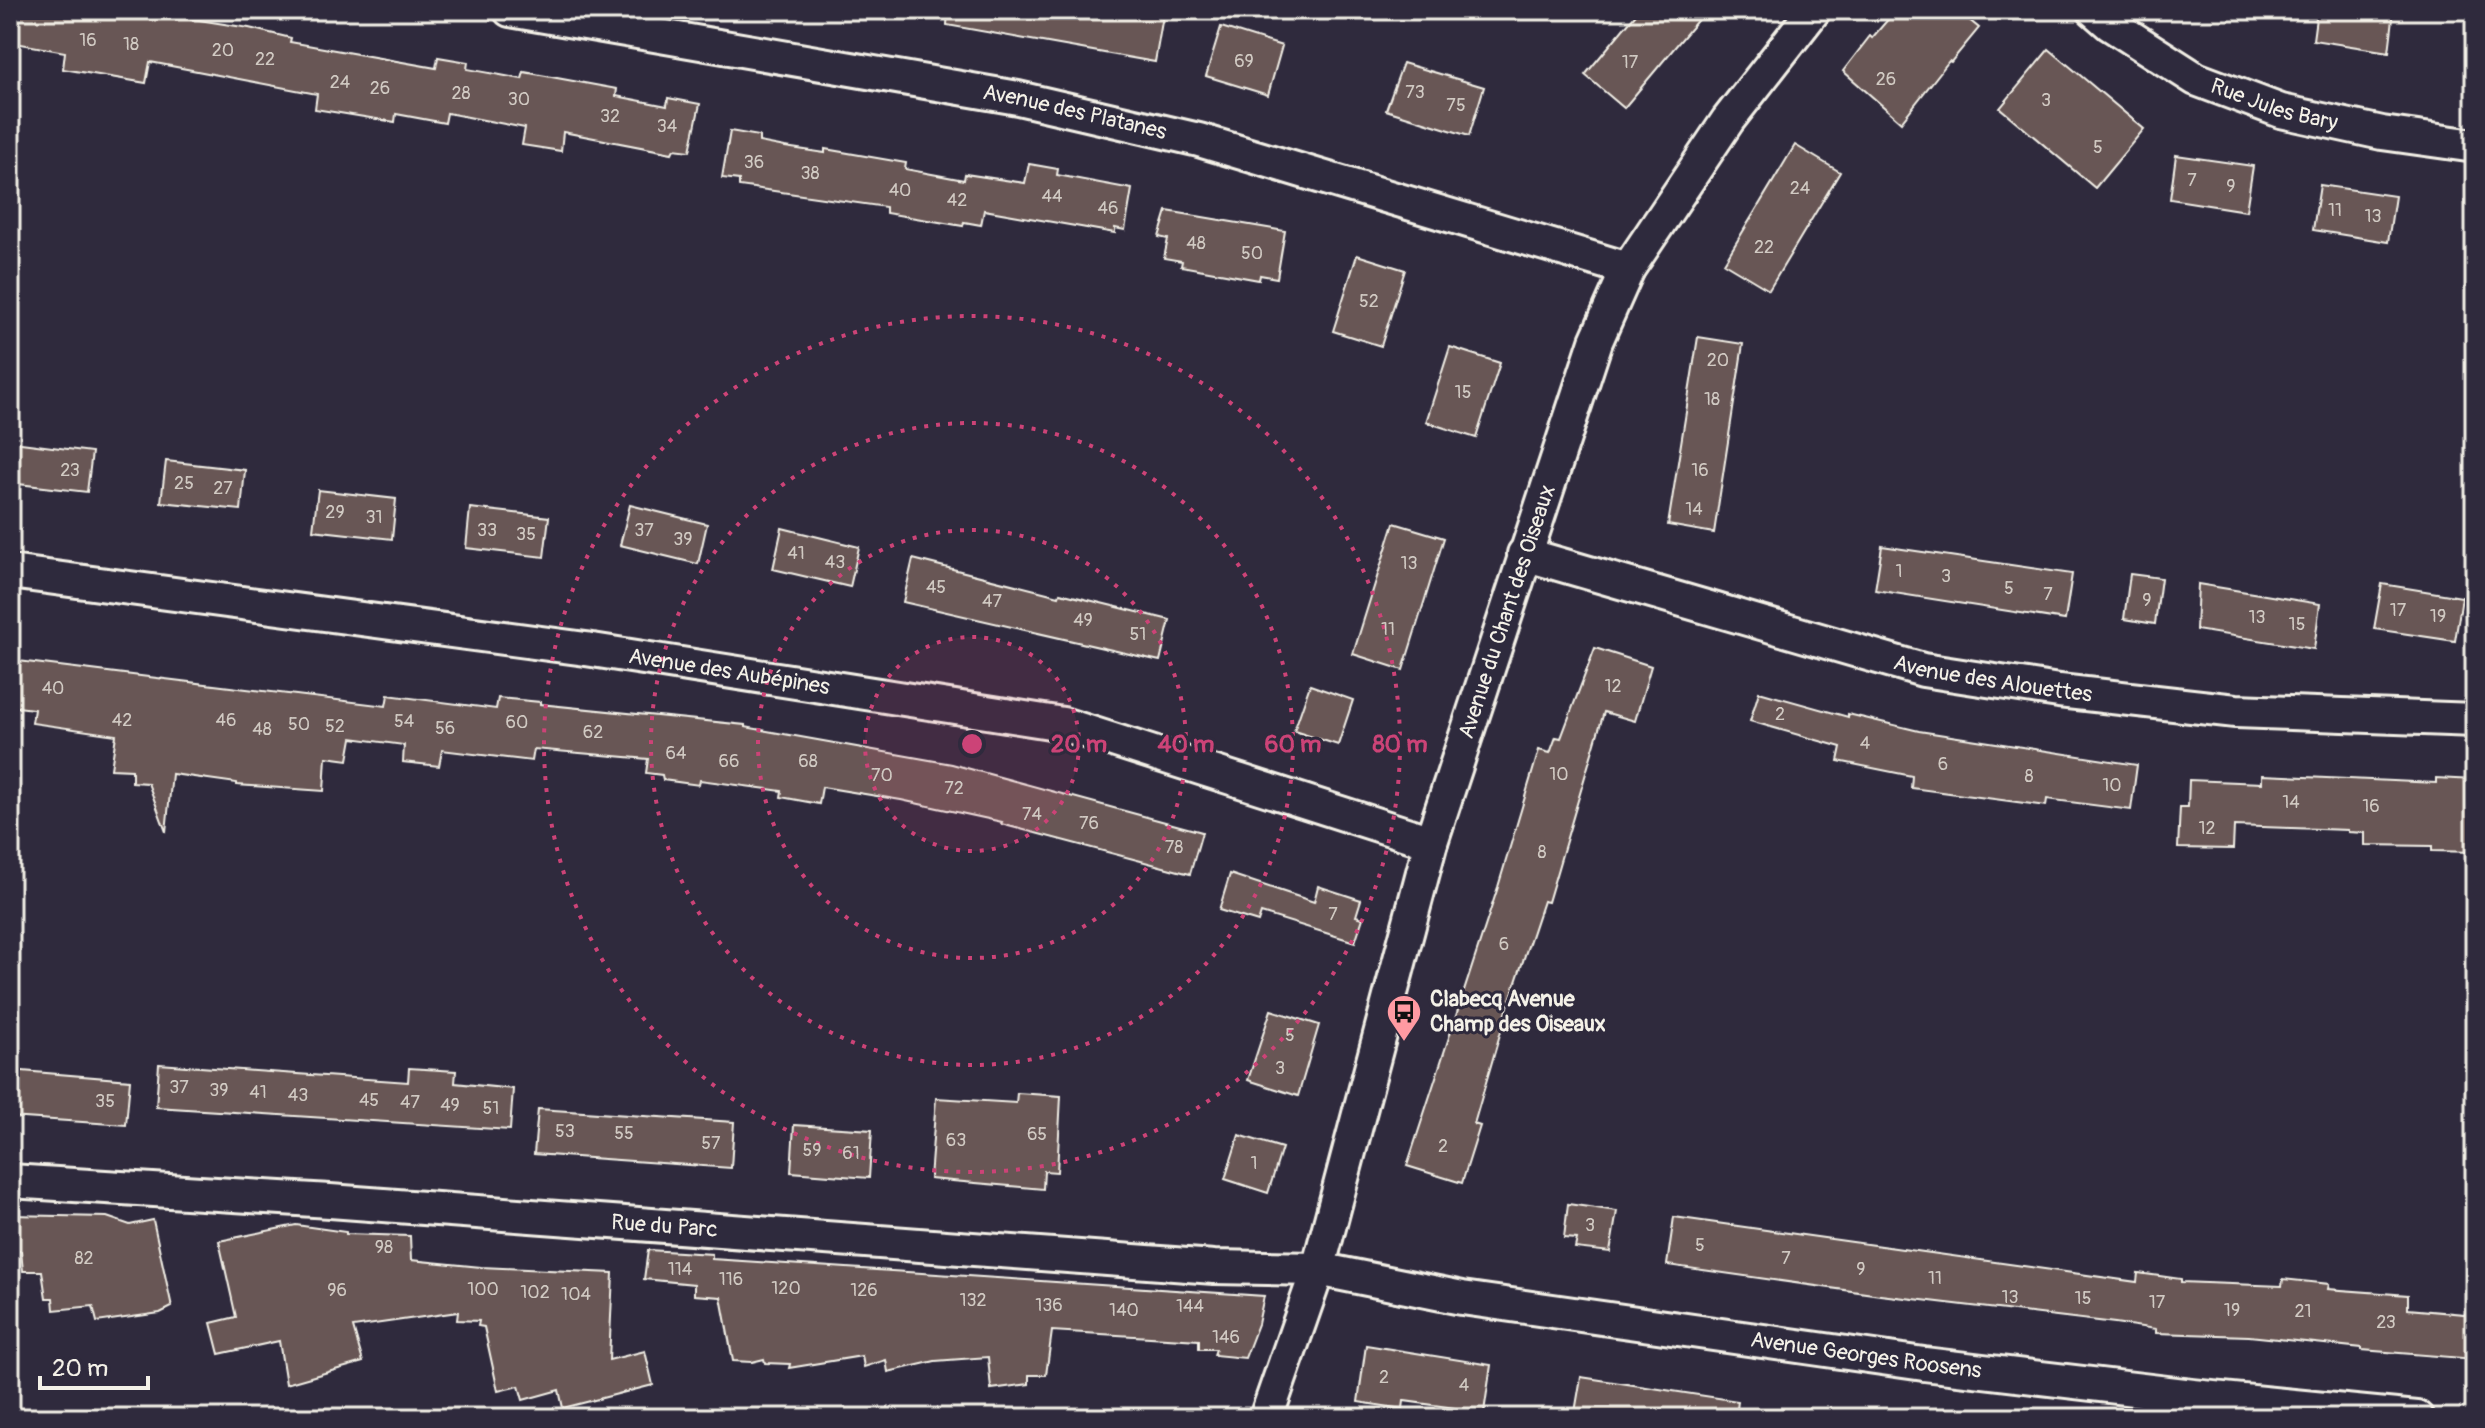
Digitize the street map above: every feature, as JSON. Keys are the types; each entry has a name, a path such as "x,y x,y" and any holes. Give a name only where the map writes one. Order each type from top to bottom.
{"street":[{"name":"Avenue des Platanes","path":"510,10 1018,98 1199,140 1628,269"},
{"name":"Avenue du Chant des Oiseaux","path":"1266,1418 1318,1269 1431,842 1596,341 1628,269 1728,120 1814,10"},
{"name":"Rue Jules Bary","path":"2094,10 2110,24 2196,79 2281,111 2382,133 2475,146"},
{"name":"Avenue des Alouettes","path":"1524,554 1923,670 2059,691 2236,711 2475,720"},
{"name":"Avenue des Aubépines","path":"10,572 586,649 1063,724 1431,842"},
{"name":"Rue du Parc","path":"10,1181 330,1201 1214,1267 1318,1269"},
{"name":"Avenue Georges Roosens","path":"1318,1269 1462,1298 1924,1364 2193,1396 2417,1418"}],"building":[{"path":"10,10 137,10 249,28 291,38 290,42 436,68 438,57 468,62 467,69 522,79 524,72 617,89 616,96 667,106 668,98 700,104 690,151 674,149 672,153 563,132 561,151 522,145 525,128 447,113 445,123 396,114 395,122 315,109 317,94 150,62 146,83 63,69 65,52 10,42"},
{"path":"948,10 1164,10 1155,62 947,25"},
{"path":"1639,10 1706,10 1624,108 1585,75"},
{"path":"1896,10 1957,10 1979,28 1901,122 1843,71 1870,36 1872,38"},
{"path":"2317,10 2394,10 2389,52 2313,40"},
{"path":"1221,27 1282,46 1268,95 1206,76"},
{"path":"2049,49 2144,129 2095,188 2000,108"},
{"path":"1403,63 1484,87 1469,136 1386,110"},
{"path":"730,131 759,136 759,142 825,153 825,149 906,163 905,169 964,180 965,174 1025,183 1029,164 1058,169 1057,175 1132,189 1125,230 1115,228 1115,233 984,210 981,225 964,222 963,226 886,213 886,207 739,186 739,180 722,178"},
{"path":"1795,145 1840,172 1769,290 1724,263"},
{"path":"2176,155 2253,166 2246,211 2170,199"},
{"path":"2320,185 2395,196 2388,242 2313,230"},
{"path":"1167,211 1285,231 1277,278 1260,275 1259,280 1181,266 1182,261 1164,258 1168,239 1159,237"},
{"path":"1357,255 1405,270 1381,346 1333,331"},
{"path":"1698,337 1743,344 1714,533 1668,525"},
{"path":"1450,347 1500,363 1476,438 1426,422"},
{"path":"13,442 92,452 87,492 10,483"},
{"path":"166,461 245,470 241,510 161,502"},
{"path":"318,490 396,499 392,539 313,530"},
{"path":"630,505 707,524 698,564 620,545"},
{"path":"470,508 549,517 544,557 466,548"},
{"path":"1394,523 1444,538 1403,670 1353,654"},
{"path":"782,528 859,547 850,587 773,569"},
{"path":"1882,546 2072,574 2065,620 1875,590"},
{"path":"913,559 1170,620 1160,661 903,602"},
{"path":"2130,574 2161,578 2155,624 2124,619"},
{"path":"2198,584 2320,604 2314,649 2196,630"},
{"path":"2382,584 2462,597 2455,641 2374,629"},
{"path":"1595,648 1651,666 1635,721 1604,712 1548,902 1543,901 1509,1003 1474,1124 1480,1126 1462,1183 1407,1166 1539,750 1550,753 1556,737 1561,738"},
{"path":"10,660 386,706 388,695 496,709 498,698 745,725 952,764 1202,832 1190,874 1002,822 822,787 819,804 781,797 782,791 700,780 699,785 663,780 662,775 646,773 648,759 534,749 532,761 442,750 439,766 403,762 404,745 352,738 348,760 326,757 324,791 237,785 172,774 166,832 148,783 132,782 132,770 111,769 116,735 32,723 34,709 10,706"},
{"path":"1310,685 1353,700 1338,745 1294,731"},
{"path":"1759,692 1848,717 1848,714 1919,731 2137,765 2131,810 2047,799 2046,806 1911,788 1912,776 1838,761 1841,747 1750,721"},
{"path":"2262,775 2436,783 2436,778 2475,780 2475,852 2432,851 2432,846 2365,845 2365,833 2348,830 2234,826 2233,849 2178,848 2180,807 2188,807 2189,780 2262,783"},
{"path":"1230,874 1314,902 1318,886 1361,900 1356,916 1363,918 1355,942 1261,913 1258,922 1219,910"},
{"path":"1271,1010 1319,1025 1298,1096 1248,1080"},
{"path":"159,1064 408,1082 409,1068 456,1071 455,1083 513,1089 510,1130 156,1107"},
{"path":"10,1070 130,1080 126,1125 10,1117"},
{"path":"1017,1093 1061,1096 1057,1172 1044,1171 1043,1189 930,1179 936,1098 1016,1103"},
{"path":"538,1109 734,1122 731,1168 534,1154"},
{"path":"794,1125 872,1130 869,1178 791,1172"},
{"path":"1239,1135 1282,1148 1268,1193 1225,1179"},
{"path":"1568,1204 1617,1211 1610,1252 1575,1248 1577,1239 1564,1238"},
{"path":"10,1215 107,1217 130,1225 153,1220 172,1307 160,1313 97,1322 93,1306 54,1310 53,1298 46,1298 42,1271 23,1271 21,1251 10,1250"},
{"path":"1674,1217 2137,1282 2138,1273 2181,1279 2181,1282 2282,1286 2283,1279 2329,1284 2328,1289 2408,1295 2408,1309 2475,1315 2475,1359 2362,1350 2249,1336 2156,1333 2156,1329 2115,1323 1880,1295 1667,1265"},
{"path":"296,1225 346,1234 410,1236 411,1260 481,1267 613,1273 609,1360 645,1351 653,1385 563,1408 559,1390 523,1400 519,1386 498,1391 484,1327 478,1326 479,1321 457,1320 458,1312 353,1327 363,1362 286,1384 279,1341 219,1354 211,1323 236,1317 219,1241"},
{"path":"648,1250 712,1254 712,1259 1264,1296 1258,1324 1245,1358 1214,1355 1216,1349 1199,1349 1199,1340 1052,1331 1046,1375 1029,1375 1029,1384 991,1389 988,1357 935,1361 888,1372 886,1360 864,1367 862,1356 789,1368 790,1364 765,1363 764,1359 733,1361 721,1297 694,1295 694,1284 644,1279"},
{"path":"1366,1345 1491,1365 1484,1412 1404,1401 1403,1409 1358,1402"},
{"path":"1581,1377 1738,1401 1736,1418 1574,1418"}],"place":[{"name":"Clabecq Avenue Champ des Oiseaux","path":"1404,1043"}]}
